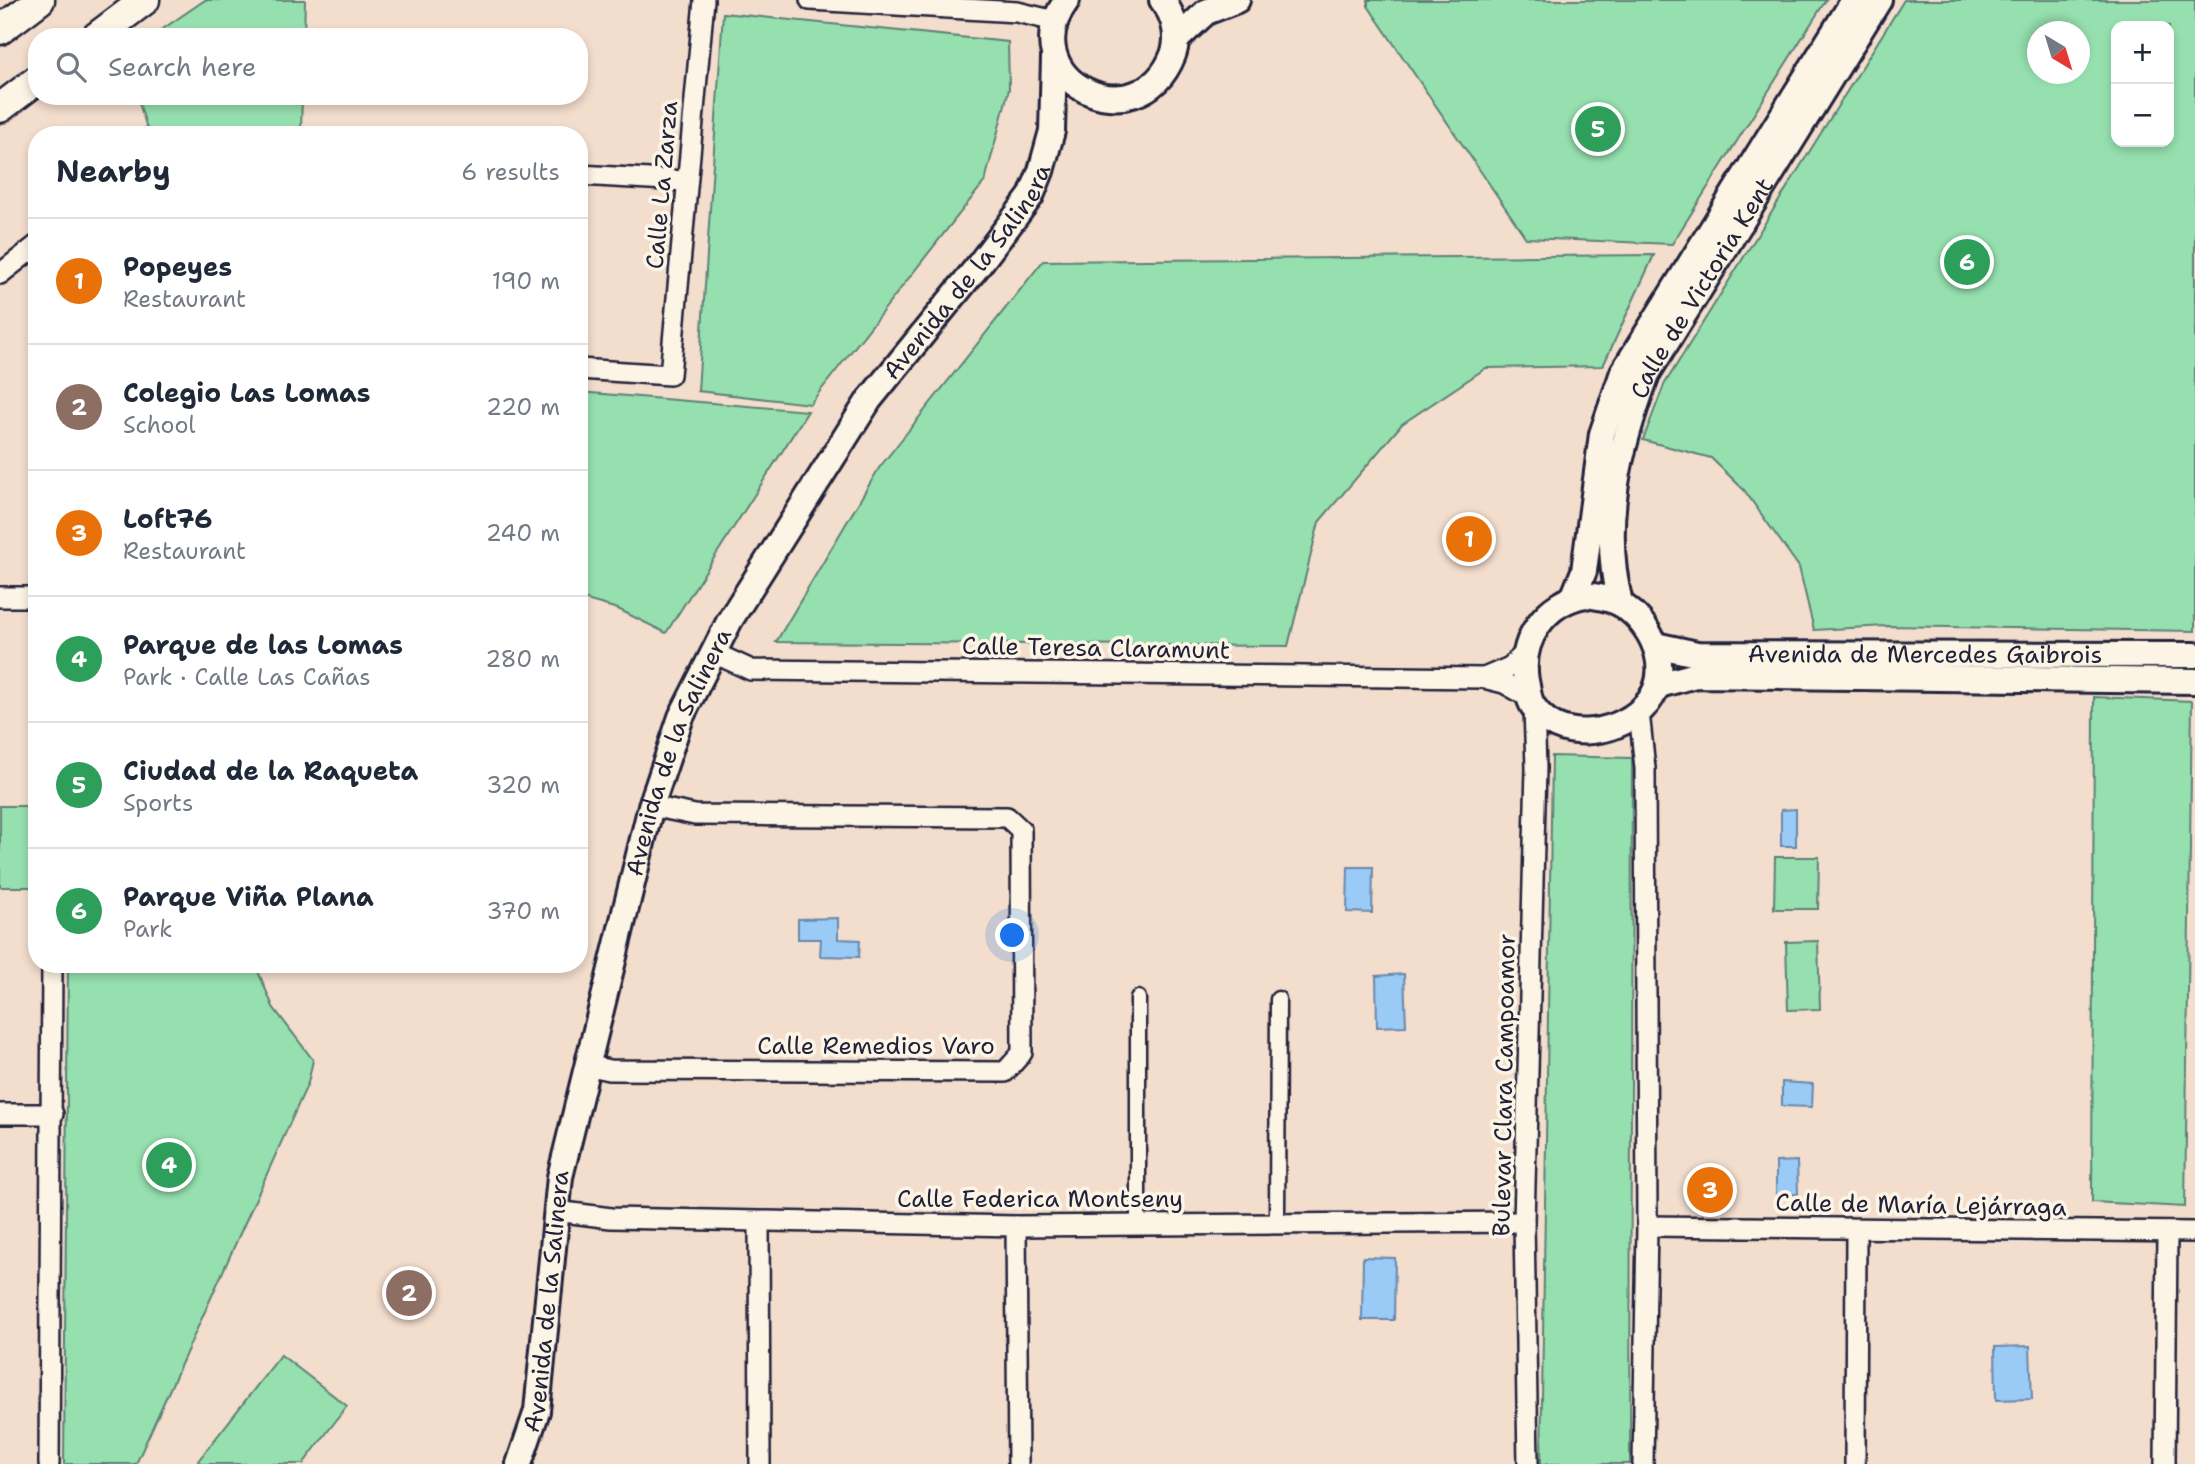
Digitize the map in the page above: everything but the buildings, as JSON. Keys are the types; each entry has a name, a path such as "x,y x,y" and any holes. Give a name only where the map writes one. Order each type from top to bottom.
{"main road":[{"path":"0,30 40,0"},
{"path":"108,28 144,1"},
{"path":"0,108 28,87"}],"street":[{"name":"Calle La Zarza","path":"588,370 670,375 685,181 704,0"},
{"path":"810,0 1017,12 1061,11"},
{"path":"1054,58 1066,77 1089,93 1111,99 1127,97 1145,90 1168,67 1176,40 1171,12 1162,0"},
{"path":"1176,40 1206,12 1237,0"},
{"name":"Calle de Victoria Kent","path":"1573,598 1584,571 1602,434 1623,372 1854,0"},
{"name":"Calle de Victoria Kent","path":"1620,603 1612,572 1610,545 1613,496 1624,438 1647,374 1879,0"},
{"name":"Avenida de la Salinera","path":"1052,131 1054,58 1061,11"},
{"name":"Avenida de la Salinera","path":"519,1464 537,1411 560,1177 651,806 681,716 712,652 793,515 869,400 1031,196 1052,131 1063,112 1089,93"},
{"path":"588,176 685,181"},
{"path":"0,274 28,252"},
{"path":"1586,596 1620,603 1646,628 1655,645 1660,660 1659,685 1652,699 1624,724 1590,732 1560,727 1531,702 1524,654 1531,634 1545,617 1573,598 1586,596"},
{"path":"0,597 28,597"},
{"name":"Avenida de Mercedes Gaibrois","path":"1655,645 1697,654 2195,655"},
{"name":"Calle Teresa Claramunt","path":"712,652 751,670 1485,678 1504,683 1531,702"},
{"name":"Calle Teresa Claramunt","path":"1485,678 1510,667 1524,654"},
{"name":"Avenida de Mercedes Gaibrois","path":"1659,685 1696,675 2195,681"},
{"name":"Bulevar Clara Campoamor","path":"1528,1464 1524,1222 1536,768 1531,702"},
{"path":"1639,712 1645,768 1647,1226 1643,1464"},
{"name":"Calle Remedios Varo","path":"587,1065 609,1070 1005,1072 1022,1053 1021,830 1007,817 695,815 651,806"},
{"path":"49,1464 52,973"},
{"path":"1138,998 1138,1224"},
{"path":"1277,1223 1278,999"},
{"path":"0,1114 53,1114"},
{"name":"Calle Federica Montseny","path":"556,1211 611,1218 759,1223 1016,1226 1524,1222"},
{"path":"759,1223 760,1464"},
{"path":"1016,1226 1018,1464"},
{"name":"Calle de María Lejárraga","path":"1647,1226 2195,1232"},
{"path":"1855,1464 1856,1230"},
{"path":"2165,1464 2167,1232"}],"green space":[{"path":"205,0 305,0 304,28 164,28"},
{"path":"1368,0 1826,0 1672,244 1526,238 1368,6"},
{"path":"1904,0 2195,0 2195,631 1886,626 1814,630 1799,567 1744,490 1711,458 1643,440 1664,385"},
{"path":"723,13 1008,42 1009,89 985,181 810,404 698,391"},
{"path":"140,105 302,105 301,126 146,126"},
{"path":"1654,255 1603,366 1486,368 1402,424 1319,522 1288,646 776,642 879,468 1043,261"},
{"path":"588,393 808,411 666,633 618,609 588,601"},
{"path":"2094,697 2192,701 2185,1207 2092,1202"},
{"path":"1552,756 1632,758 1630,1464 1541,1464"},
{"path":"0,806 28,806 28,887 0,887"},
{"path":"1775,857 1819,857 1818,909 1774,909"},
{"path":"1818,941 1820,1009 1788,1010 1786,942"},
{"path":"68,973 259,973 273,1007 313,1060 308,1083 136,1464 64,1464"},
{"path":"281,1355 347,1406 303,1464 202,1464 198,1461"}],"water":[{"path":"1796,809 1796,846 1781,846 1781,810"},
{"path":"1348,867 1373,867 1372,913 1347,912"},
{"path":"838,918 838,939 860,940 859,957 820,956 821,939 798,939 798,919"},
{"path":"1404,974 1406,1026 1377,1027 1376,976"},
{"path":"1782,1082 1813,1084 1812,1107 1782,1106"},
{"path":"1797,1161 1798,1194 1776,1195 1776,1162"},
{"path":"1363,1257 1395,1258 1394,1320 1362,1320"},
{"path":"2030,1346 2032,1399 1996,1400 1995,1347"}],"place":[{"name":"Ciudad de la Raqueta","path":"1598,129"},
{"name":"Parque Viña Plana","path":"1967,262"},
{"name":"Popeyes","path":"1469,539"},
{"name":"Parque de las Lomas","path":"169,1165"},
{"name":"Loft76","path":"1710,1190"},
{"name":"Colegio Las Lomas","path":"409,1293"}]}
